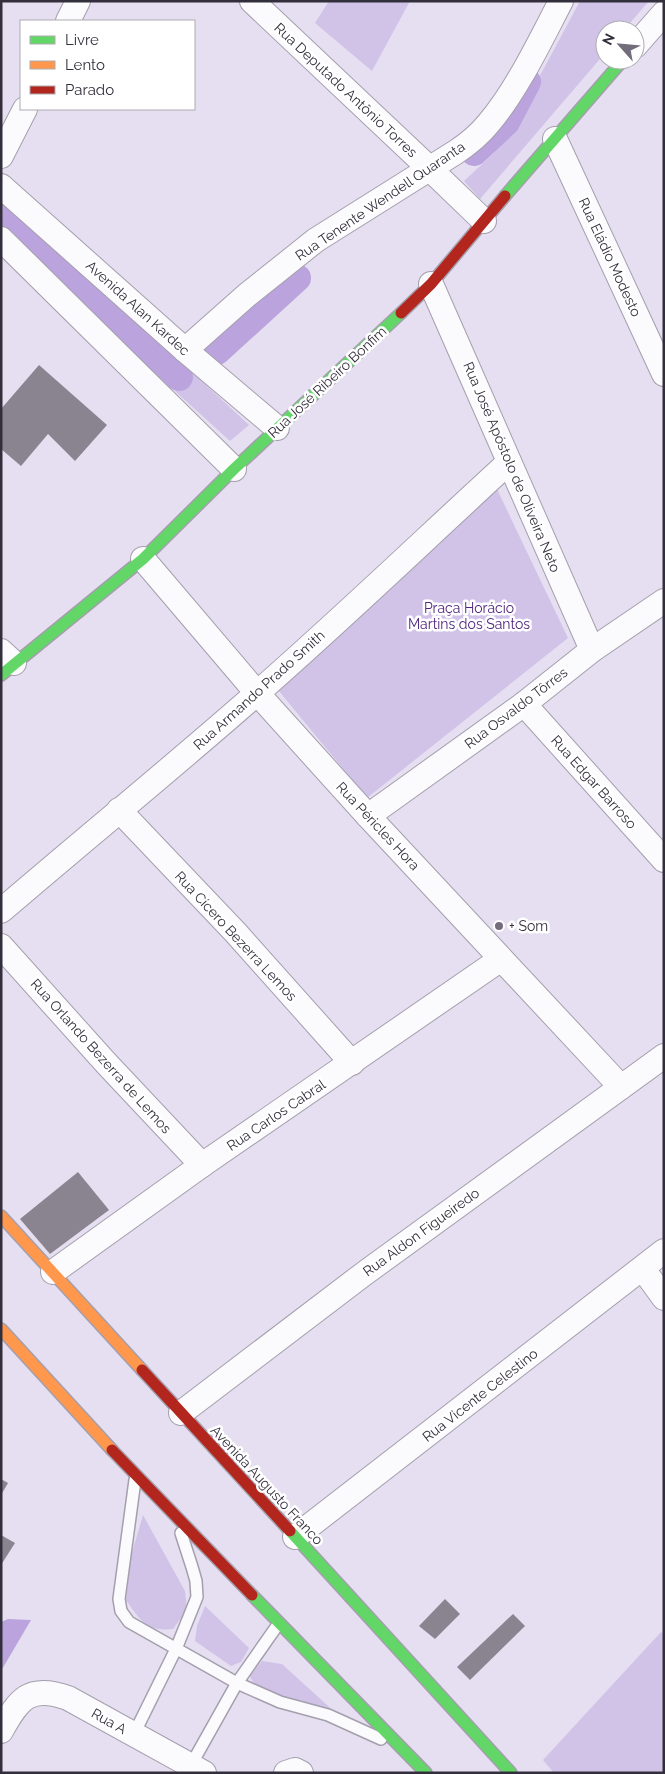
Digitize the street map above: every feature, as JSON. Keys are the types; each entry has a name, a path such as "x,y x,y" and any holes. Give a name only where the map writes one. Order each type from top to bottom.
{"main road":[{"name":"Rua José Ribeiro Bonfim","path":"6,663 143,559 234,469 431,284 517,180 614,70"},
{"name":"Avenida Augusto Franco","path":"1,1216 511,1773"},
{"path":"1,1329 136,1476 426,1773"}],"street":[{"path":"68,20 78,1"},
{"name":"Rua Deputado Antônio Torres","path":"252,1 484,221"},
{"name":"Rua Tenente Wendell Quaranta","path":"185,350 247,295 316,240 468,144 488,124 501,106 530,60 560,1"},
{"path":"645,35 664,13"},
{"path":"1,156 24,110"},
{"name":"Rua Eládio Modesto","path":"555,139 664,374"},
{"name":"Avenida Alan Kardec","path":"1,186 185,350 277,428"},
{"path":"1,239 234,469"},
{"name":"Rua José Apóstolo de Oliveira Neto","path":"431,284 592,650"},
{"name":"Rua Armando Prado Smith","path":"1,910 184,757 257,693 510,462"},
{"name":"Rua Péricles Hora","path":"143,559 257,693 368,816 621,1087"},
{"name":"Rua Osvaldo Tôrres","path":"368,816 524,704 592,650 664,601"},
{"name":"Rua Edgar Barroso","path":"524,704 656,837 664,860"},
{"name":"Rua Cícero Bezerra Lemos","path":"119,810 236,933 352,1063"},
{"name":"Rua Orlando Bezerra de Lemos","path":"1,946 106,1063 202,1165"},
{"name":"Rua Carlos Cabral","path":"53,1272 202,1165 501,960"},
{"name":"Rua Aldon Figueiredo","path":"181,1413 365,1273 664,1056"},
{"name":"Rua Vicente Celestino","path":"295,1537 664,1251"},
{"path":"642,1269 664,1298"},
{"name":"Rua A","path":"1,1731 14,1709 32,1694 55,1693 68,1698 197,1769"},
{"path":"286,1773 295,1770 301,1773"}],"lane":[{"path":"136,1476 119,1599 122,1611 129,1622 237,1683 280,1702 341,1720 405,1750"},
{"path":"134,1734 176,1649 197,1597 196,1581 176,1517"},
{"path":"197,1769 237,1683 279,1623"}],"green space":[{"path":"329,1 410,1 372,71 315,23"},
{"path":"580,1 649,1 633,20 595,20 595,65 480,199 464,181 494,153 543,70"},
{"path":"193,373 249,425 230,441 175,391"},
{"name":"Praça Horácio Martins dos Santos","path":"496,487 568,638 367,798 274,685"},
{"path":"143,1515 185,1591 187,1610 173,1629 157,1629 145,1623 126,1600 131,1556"},
{"path":"205,1606 249,1648 241,1662 231,1666 195,1641 197,1626"},
{"path":"661,1632 664,1634 664,1769 662,1773 554,1773 543,1760"},
{"path":"262,1661 282,1664 338,1715 301,1701 267,1693 255,1687 250,1676"}],"shaded area":[{"path":"8,1619 31,1620 1,1671 1,1622"}],"building":[{"path":"39,365 107,425 75,461 48,434 21,466 1,449 1,409"},
{"path":"78,1172 109,1210 50,1254 20,1219"},
{"path":"1,1479 8,1483 1,1495"},
{"path":"1,1535 15,1543 1,1565"},
{"path":"445,1599 460,1614 435,1639 419,1626"},
{"path":"513,1614 525,1626 470,1680 457,1667"}],"waterway":[{"path":"474,152 506,122 527,82"},
{"path":"1,213 179,377"},
{"path":"217,351 297,278"}],"traffic: fast":[{"path":"505,196 614,70"},
{"path":"1,675 143,559 234,469 401,313"},
{"path":"290,1531 511,1773"},
{"path":"252,1595 426,1773"}],"traffic: slow":[{"path":"1,1216 142,1370"},
{"path":"1,1329 112,1450"}],"traffic: jam":[{"path":"401,313 431,284 505,196"},
{"path":"142,1370 290,1531"},
{"path":"112,1450 252,1595"}],"place":[{"name":"+ Som","path":"499,926"}]}
